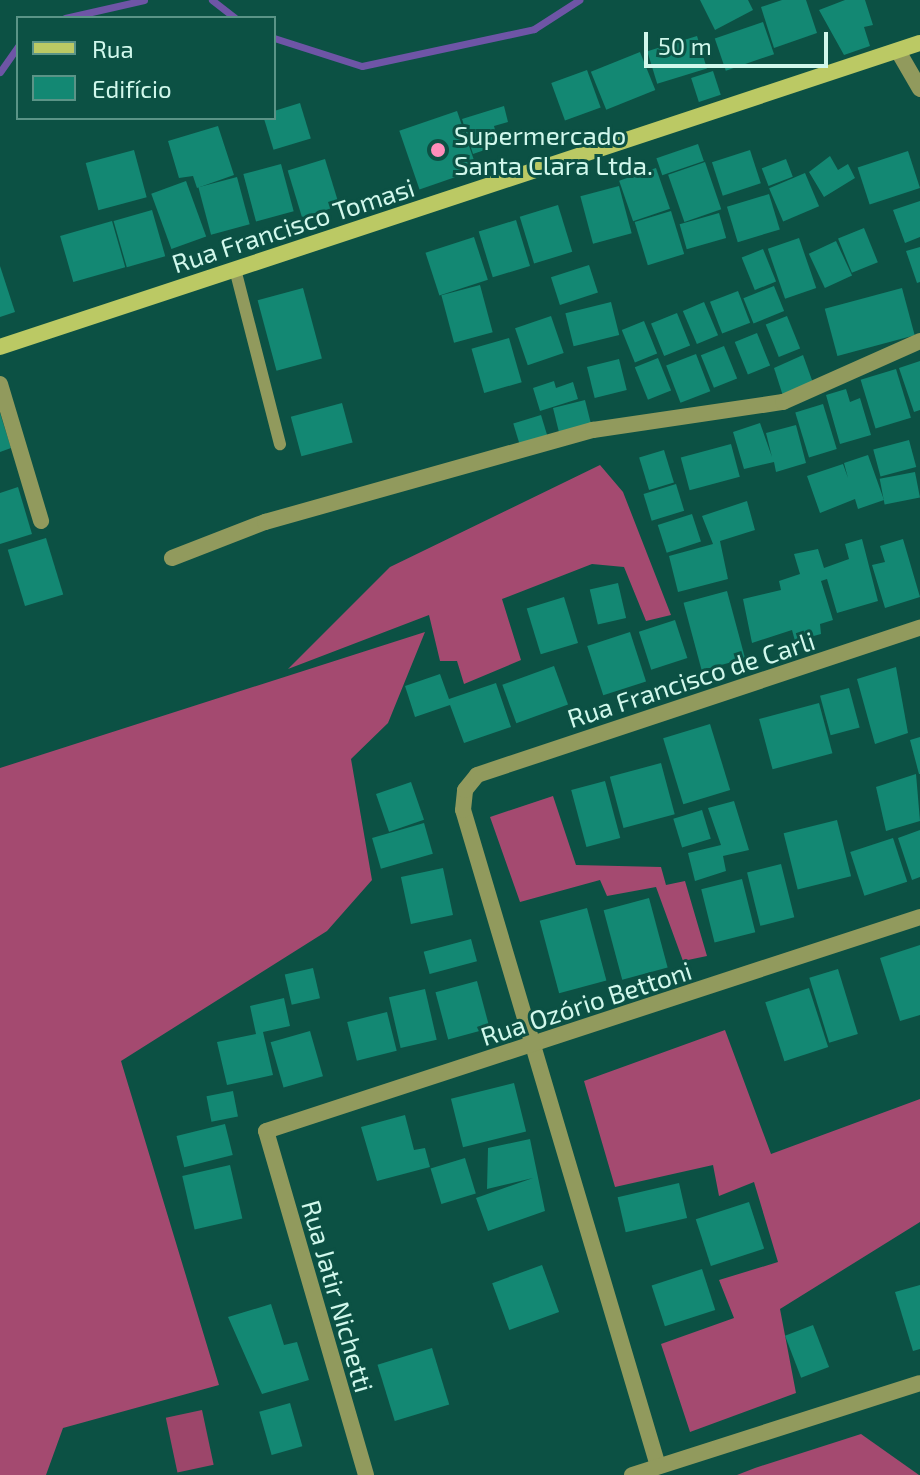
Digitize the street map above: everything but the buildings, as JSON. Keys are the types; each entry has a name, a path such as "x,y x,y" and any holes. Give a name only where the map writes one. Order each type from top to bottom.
{"main road":[{"name":"Rua Francisco Tomasi","path":"0,347 920,43"}],"street":[{"path":"898,51 920,89"},
{"path":"172,558 265,522 593,430 783,402 920,341"},
{"path":"0,384 41,521"},
{"name":"Rua Francisco de Carli","path":"536,1045 463,810 465,790 477,775 920,628"},
{"name":"Rua Ozório Bettoni","path":"266,1131 920,917"},
{"path":"536,1045 658,1466"},
{"name":"Rua Jatir Nichetti","path":"266,1131 366,1475"},
{"path":"632,1475 920,1383"}],"lane":[{"path":"235,269 280,444"}],"shaded area":[{"path":"600,465 623,492 671,615 646,621 624,567 592,564 502,599 521,660 464,684 457,661 440,661 429,615 288,669 390,567"},
{"path":"425,632 388,723 351,759 372,880 327,931 121,1061 219,1385 63,1428 46,1475 0,1475 0,768"},
{"path":"553,796 576,865 661,867 666,885 685,881 707,956 683,961 656,887 607,896 600,880 520,902 490,817"},
{"path":"725,1030 771,1154 920,1099 920,1222 780,1309 796,1393 690,1432 661,1344 734,1318 719,1280 778,1262 754,1182 719,1196 713,1165 615,1187 584,1081"},
{"path":"202,1410 214,1465 177,1472 166,1418"},
{"path":"861,1434 919,1475 737,1475 755,1468"}],"waterway":[{"path":"74,16 144,0"},
{"path":"212,0 232,16"},
{"path":"276,39 362,66 534,29 579,0"},
{"path":"0,72 16,49"}],"place":[{"name":"Supermercado Santa Clara Ltda.","path":"438,150"}]}
